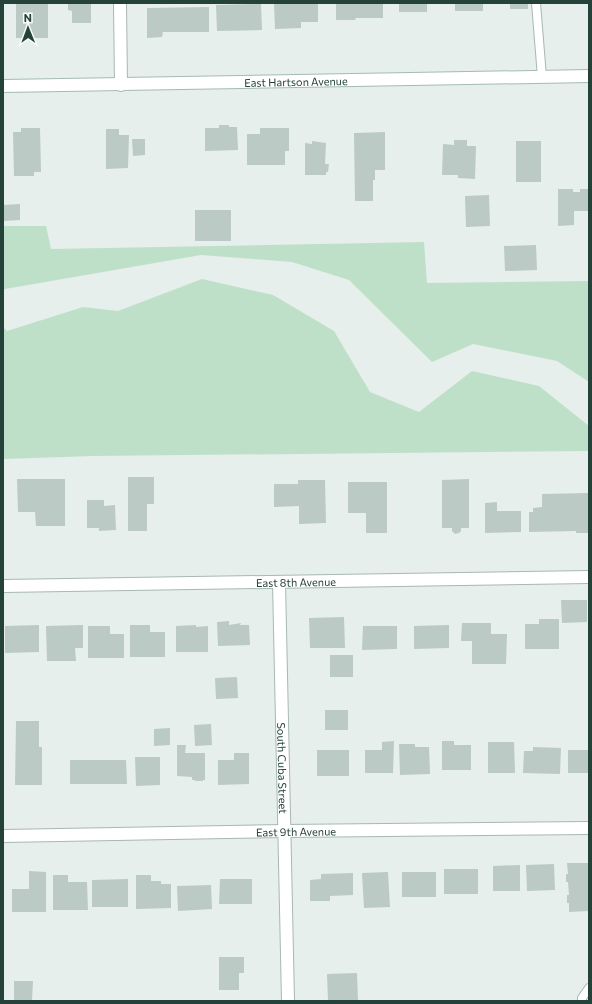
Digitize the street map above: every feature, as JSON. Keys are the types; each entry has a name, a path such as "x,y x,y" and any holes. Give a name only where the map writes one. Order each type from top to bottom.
{"street":[{"path":"120,3 121,85"},
{"name":"East Hartson Avenue","path":"3,86 589,76"},
{"name":"East 8th Avenue","path":"3,586 589,577"},
{"name":"South Cuba Street","path":"279,582 288,1001"},
{"name":"East 9th Avenue","path":"3,836 589,828"}],"lane":[{"path":"536,3 542,77"},
{"path":"582,1001 582,998 589,988"}],"green space":[{"path":"3,226 46,226 51,249 424,242 427,283 589,281 589,382 557,361 473,344 432,362 349,280 292,262 201,255 5,289 3,292"},
{"path":"202,279 273,295 334,331 370,392 419,412 472,371 539,386 589,426 589,451 93,456 3,459 3,327 7,331 83,307 118,311"}],"building":[{"path":"16,3 48,3 48,38 16,38"},
{"path":"68,3 91,3 91,23 72,23 72,11 68,10"},
{"path":"274,3 318,3 318,22 301,22 301,28 275,29"},
{"path":"336,3 383,3 383,18 336,20"},
{"path":"399,3 427,3 427,12 399,12"},
{"path":"455,3 483,3 483,11 455,11"},
{"path":"510,3 528,3 528,9 510,9"},
{"path":"261,4 262,30 217,31 216,5"},
{"path":"209,7 209,32 163,32 162,37 147,38 147,8"},
{"path":"219,125 237,127 238,150 205,151 205,128 219,128"},
{"path":"21,128 40,128 41,172 34,172 34,176 14,176 13,132 21,132"},
{"path":"260,128 289,128 289,151 285,151 285,165 247,165 247,134 260,134"},
{"path":"106,129 119,129 119,135 129,135 128,168 106,169"},
{"path":"385,132 385,170 375,170 375,180 373,180 373,201 355,201 354,133"},
{"path":"132,139 145,139 145,155 133,156"},
{"path":"454,140 467,140 467,146 476,146 475,179 458,178 458,175 442,175 443,144 454,145"},
{"path":"312,141 326,143 325,164 329,164 326,175 305,175 305,143 312,144"},
{"path":"516,141 541,141 541,182 516,182"},
{"path":"558,189 573,189 573,192 580,192 580,189 589,189 589,211 574,211 574,225 558,226"},
{"path":"489,195 490,226 466,227 465,196"},
{"path":"20,204 20,220 3,221 3,205"},
{"path":"195,210 231,210 231,241 195,241"},
{"path":"536,245 537,270 505,271 504,246"},
{"path":"128,477 154,477 154,504 147,504 147,531 128,531"},
{"path":"17,479 65,479 65,526 36,526 35,512 18,512"},
{"path":"469,479 469,528 461,528 459,533 455,534 452,531 452,528 442,528 442,480"},
{"path":"298,480 325,480 326,523 299,524 299,506 274,507 274,484 298,484"},
{"path":"348,482 387,482 387,533 366,533 366,513 348,513"},
{"path":"589,493 589,533 576,533 576,531 529,532 529,512 533,512 533,508 542,507 542,494"},
{"path":"87,500 104,500 104,506 115,505 116,530 99,531 99,528 87,528"},
{"path":"497,502 497,511 521,511 521,532 485,533 485,503"},
{"path":"561,600 587,600 587,622 562,623"},
{"path":"344,617 345,648 310,648 309,618"},
{"path":"539,619 559,619 559,649 525,649 525,624 539,624"},
{"path":"229,621 229,625 241,623 240,625 249,625 250,645 218,646 217,622"},
{"path":"462,623 491,623 491,634 507,634 506,664 472,664 472,641 461,641"},
{"path":"39,625 39,652 5,653 5,626"},
{"path":"83,625 83,648 75,648 76,661 47,661 46,626"},
{"path":"130,625 150,625 150,632 165,632 165,657 130,657"},
{"path":"196,625 196,627 208,626 208,652 176,652 176,626"},
{"path":"449,625 449,648 414,649 414,626"},
{"path":"88,626 110,626 110,634 124,634 124,658 88,658"},
{"path":"363,626 397,626 397,649 362,650"},
{"path":"330,655 353,655 353,677 330,677"},
{"path":"237,677 238,698 216,699 215,678"},
{"path":"325,710 348,710 348,730 325,730"},
{"path":"16,721 39,721 39,747 42,747 42,785 15,785"},
{"path":"211,724 212,745 195,746 194,725"},
{"path":"170,728 170,745 154,746 154,729"},
{"path":"394,741 393,773 365,773 365,750 382,750 382,742"},
{"path":"442,741 454,741 454,745 471,745 471,770 442,770"},
{"path":"488,742 514,742 515,773 488,773"},
{"path":"399,744 415,744 415,747 429,747 430,774 400,775"},
{"path":"177,745 186,745 185,753 205,753 205,780 195,781 192,780 192,777 177,776"},
{"path":"533,747 561,748 560,774 523,773 524,751 533,751"},
{"path":"317,750 349,750 349,776 317,776"},
{"path":"568,750 589,750 589,773 568,773"},
{"path":"234,753 249,753 249,784 218,785 218,760 234,760"},
{"path":"135,757 160,757 160,785 136,786"},
{"path":"70,760 126,760 127,784 70,784"},
{"path":"567,863 589,863 589,911 569,912 569,903 567,903 567,895 569,895 568,882 566,882 566,874 568,874"},
{"path":"554,864 555,890 527,891 526,865"},
{"path":"520,865 520,891 493,891 493,866"},
{"path":"444,869 478,869 478,894 444,894"},
{"path":"29,871 46,872 46,912 12,912 12,889 29,889"},
{"path":"388,872 390,907 364,908 362,873"},
{"path":"402,872 436,872 436,897 402,897"},
{"path":"353,873 353,895 330,896 330,901 310,901 310,880 321,879 321,874"},
{"path":"53,875 68,875 68,882 87,882 88,910 53,910"},
{"path":"136,875 151,875 151,881 161,881 161,884 171,884 171,908 136,909"},
{"path":"128,879 128,907 92,907 92,880"},
{"path":"220,879 252,879 252,904 219,904"},
{"path":"211,885 212,909 178,911 177,886"},
{"path":"219,957 244,957 244,973 239,973 239,990 219,990"},
{"path":"357,973 358,1001 328,1001 327,974"},
{"path":"14,981 33,981 32,1001 14,1001"}]}
